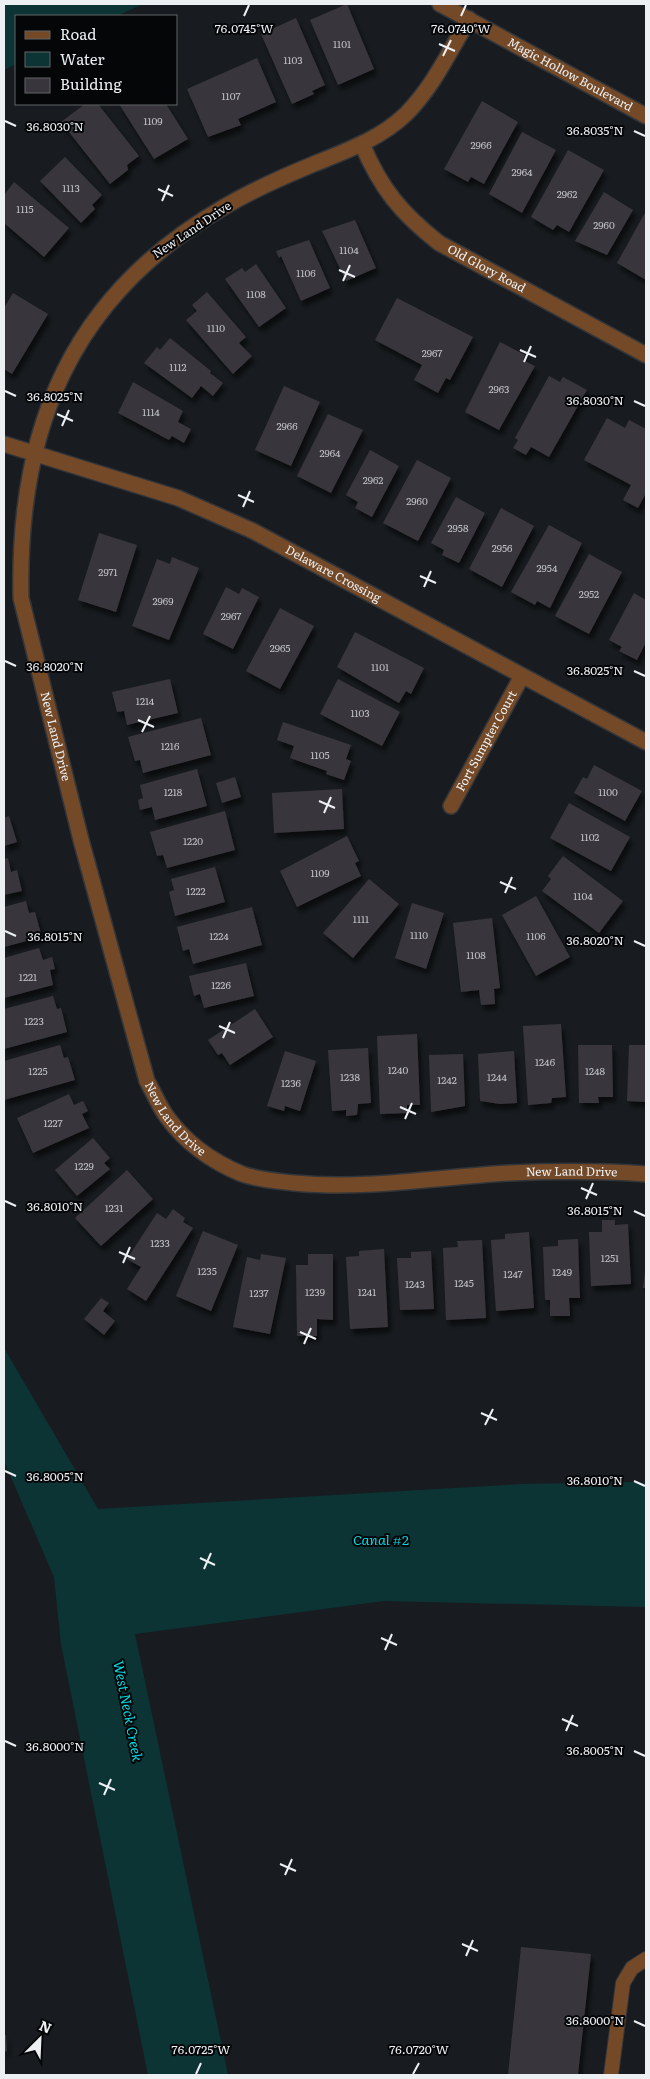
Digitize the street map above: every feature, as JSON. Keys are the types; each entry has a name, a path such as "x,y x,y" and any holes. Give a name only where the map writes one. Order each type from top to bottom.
{"street":[{"name":"Magic Hollow Boulevard","path":"440,4 646,116"},
{"name":"New Land Drive","path":"468,19 428,89 404,115 362,144 272,181 223,207 165,246 146,262 109,303 83,339 55,387 43,420 34,453 25,502 20,562 21,598 81,840 147,1081 167,1116 184,1137 211,1158 242,1174 261,1180 318,1185 375,1185 509,1173 612,1172 646,1174"},
{"name":"Old Glory Road","path":"362,144 371,165 390,197 410,220 439,243 646,355"},
{"name":"Delaware Crossing","path":"4,444 178,498 253,531 646,742"},
{"name":"Fort Sumpter Court","path":"451,806 522,676"}],"lane":[{"path":"611,2075 623,1983 632,1968 646,1959"}],"water":[{"path":"4,4 143,4 119,15 15,15 15,64 4,70"},
{"path":"4,1348 98,1509 522,1484 646,1483 646,1607 384,1601 135,1634 228,2075 148,2075 61,1644 54,1577 4,1461"}],"building":[{"path":"347,4 374,69 338,85 310,20"},
{"path":"296,18 325,85 312,91 314,94 292,104 261,34"},
{"path":"257,58 276,102 238,119 241,125 208,137 187,89"},
{"path":"482,101 518,122 484,184 471,177 468,182 444,169"},
{"path":"84,105 99,105 139,156 127,165 128,170 110,184 61,122"},
{"path":"120,105 167,105 188,139 154,159"},
{"path":"522,132 556,150 522,213 489,194"},
{"path":"568,150 604,170 569,232 557,225 553,230 531,217"},
{"path":"65,157 102,195 92,205 95,209 81,223 40,181"},
{"path":"14,182 69,228 44,257 4,223 4,195"},
{"path":"604,192 633,210 607,255 575,241"},
{"path":"646,211 646,280 617,263"},
{"path":"355,220 376,268 346,281 322,231"},
{"path":"309,240 330,288 301,301 281,256 279,258 276,251"},
{"path":"256,264 286,308 259,327 225,279 242,268 245,272"},
{"path":"207,292 246,337 239,343 252,356 233,374 186,320 197,311 192,305"},
{"path":"13,293 48,314 12,374 4,369 4,308"},
{"path":"397,298 473,337 450,380 446,378 438,393 414,380 422,365 375,340"},
{"path":"170,338 223,383 213,396 201,386 192,398 144,363 157,347 160,350"},
{"path":"500,342 525,355 523,360 535,366 499,430 465,412"},
{"path":"549,376 560,382 563,377 587,390 549,457 531,447 526,455 513,448 518,440 515,438"},
{"path":"133,382 183,411 178,422 191,429 184,443 172,436 169,440 118,413"},
{"path":"284,386 320,402 291,466 255,450"},
{"path":"328,414 363,430 331,493 297,476"},
{"path":"607,418 625,428 629,420 646,429 646,493 638,508 623,500 631,485 584,460"},
{"path":"370,450 399,466 372,517 355,508 358,502 346,495"},
{"path":"417,460 451,478 418,541 383,523"},
{"path":"456,497 485,513 459,563 442,555 444,550 431,543"},
{"path":"501,508 534,526 502,587 469,569"},
{"path":"549,525 582,543 550,608 537,601 535,605 511,592"},
{"path":"99,533 137,545 116,612 78,600"},
{"path":"589,554 622,572 589,634 555,616"},
{"path":"172,557 199,568 169,640 132,626 157,559 170,564"},
{"path":"226,587 239,594 242,588 259,597 233,649 203,634"},
{"path":"634,593 646,600 646,642 637,660 619,651 622,647 609,640"},
{"path":"280,608 314,626 280,689 246,671"},
{"path":"355,632 424,668 411,694 406,691 399,703 337,667"},
{"path":"170,679 178,713 127,725 124,711 117,712 112,692"},
{"path":"338,679 400,712 382,746 320,714"},
{"path":"201,718 211,755 143,773 140,760 135,761 128,737"},
{"path":"283,722 351,745 346,759 351,761 344,780 326,774 327,771 290,758 294,746 277,740"},
{"path":"594,765 642,791 625,821 574,793 583,777 587,779"},
{"path":"197,769 207,806 155,820 152,807 140,810 138,800 143,798 140,785"},
{"path":"235,777 241,797 222,803 216,783"},
{"path":"342,789 344,829 274,833 272,793"},
{"path":"569,803 630,837 611,871 550,838"},
{"path":"225,811 235,850 167,868 163,855 157,856 150,832"},
{"path":"9,816 17,842 4,846 4,818"},
{"path":"347,836 359,861 355,863 361,876 297,907 280,871"},
{"path":"563,856 623,901 599,933 542,891 551,879 548,876"},
{"path":"8,858 11,872 17,870 22,891 4,895 4,859"},
{"path":"215,867 225,902 175,916 169,892 174,890 171,879"},
{"path":"369,879 399,904 353,958 323,933"},
{"path":"536,896 570,957 536,976 502,915"},
{"path":"26,901 29,913 35,912 42,937 4,947 4,907"},
{"path":"412,903 444,913 426,969 395,958"},
{"path":"252,907 262,945 193,964 189,949 183,951 177,927"},
{"path":"492,918 500,988 494,989 495,1004 481,1005 479,990 461,992 453,923"},
{"path":"39,948 43,960 52,957 55,969 50,970 53,985 4,998 4,958"},
{"path":"246,963 254,996 204,1008 200,994 194,996 189,976"},
{"path":"53,996 57,1009 61,1008 67,1032 4,1049 4,1009"},
{"path":"255,1009 273,1037 230,1065 222,1053 218,1055 208,1040"},
{"path":"561,1024 566,1097 552,1098 551,1103 528,1105 523,1026"},
{"path":"417,1034 420,1105 407,1105 407,1113 380,1114 377,1036"},
{"path":"60,1045 64,1058 68,1057 75,1080 4,1100 4,1061"},
{"path":"578,1045 612,1045 613,1097 598,1097 599,1103 579,1103"},
{"path":"629,1045 646,1045 646,1102 627,1101"},
{"path":"368,1048 371,1103 358,1104 357,1115 346,1116 346,1110 332,1111 328,1050"},
{"path":"285,1051 316,1061 300,1111 285,1106 284,1111 267,1106"},
{"path":"514,1051 517,1103 500,1104 480,1101 478,1054"},
{"path":"463,1054 465,1106 431,1112 429,1055"},
{"path":"69,1094 74,1105 83,1101 88,1111 82,1114 89,1128 33,1153 17,1118"},
{"path":"93,1138 110,1158 104,1163 110,1169 77,1196 55,1170"},
{"path":"127,1170 153,1199 101,1246 75,1218"},
{"path":"173,1209 185,1218 183,1222 193,1228 146,1301 127,1289 141,1267 127,1259 157,1213 166,1219"},
{"path":"602,1220 615,1220 615,1225 628,1224 631,1284 591,1286 589,1232 602,1232"},
{"path":"203,1231 238,1245 211,1311 176,1296"},
{"path":"529,1232 534,1308 496,1311 491,1240 505,1239 505,1234"},
{"path":"578,1239 580,1298 569,1298 570,1316 550,1316 550,1300 545,1300 543,1247 558,1246 558,1240"},
{"path":"482,1240 486,1318 446,1320 443,1248 458,1247 457,1241"},
{"path":"384,1249 388,1327 350,1329 346,1257 359,1256 359,1251"},
{"path":"431,1251 434,1309 400,1310 397,1258 411,1258 411,1252"},
{"path":"261,1254 286,1258 270,1334 233,1327 247,1257 260,1260"},
{"path":"308,1254 333,1254 333,1320 317,1319 317,1336 297,1336 296,1265 308,1265"},
{"path":"645,1271 646,1288 643,1288"},
{"path":"101,1298 109,1303 103,1311 115,1321 104,1335 84,1319"},
{"path":"521,1947 591,1954 578,2075 508,2075"},
{"path":"4,2035 6,2035 7,2051 4,2052"}],"water label":[{"name":"Canal #2","path":"381,1540"},
{"name":"West Neck Creek","path":"128,1711"}]}
